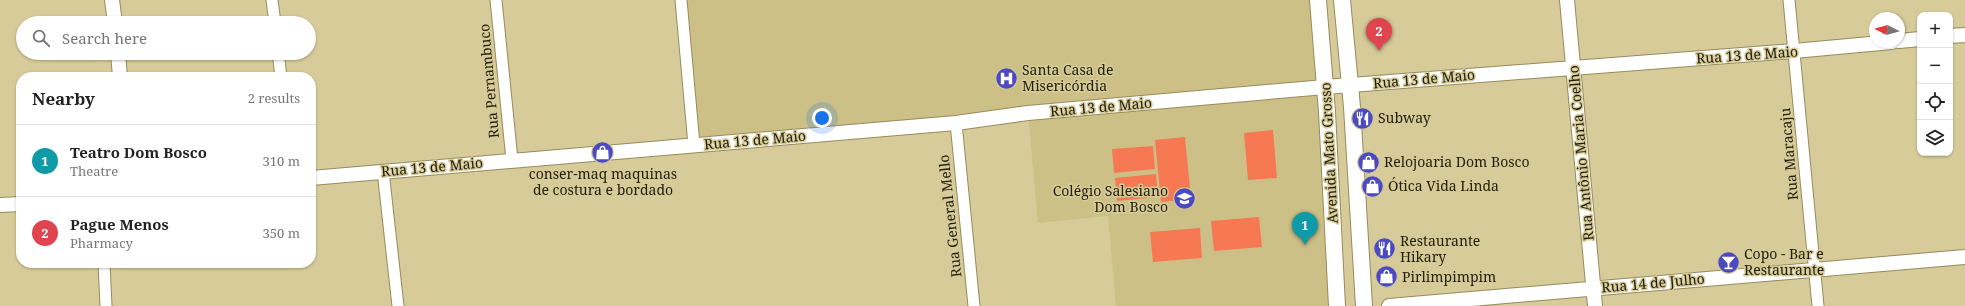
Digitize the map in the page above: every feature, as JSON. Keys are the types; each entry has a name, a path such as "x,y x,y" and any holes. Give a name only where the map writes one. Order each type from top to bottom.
{"main road":[{"name":"Avenida Mato Grosso","path":"1318,0 1325,87 1337,306"},
{"name":"Avenida Mato Grosso","path":"1342,0 1350,85 1364,306"}],"street":[{"path":"112,0 114,16"},
{"path":"272,0 274,16"},
{"name":"Rua Pernambuco","path":"496,0 512,160"},
{"path":"681,0 694,145"},
{"name":"Rua Antônio Maria Coelho","path":"1567,0 1595,306"},
{"name":"Rua Maracaju","path":"1789,0 1818,306"},
{"path":"1953,36 1965,35"},
{"path":"1905,40 1917,39"},
{"name":"Rua 13 de Maio","path":"316,178 956,124 1028,113 1325,87 1869,44"},
{"path":"119,60 120,72"},
{"path":"279,60 280,72"},
{"name":"Rua General Mello","path":"956,124 974,306"},
{"path":"383,171 398,306"},
{"path":"0,206 16,204"},
{"name":"Rua 14 de Julho","path":"1389,306 1965,257"},
{"path":"104,268 106,306"}],"shaded area":[{"path":"681,0 1318,0 1337,306 1116,306 1108,216 1038,223 1028,113 694,145"},
{"path":"1273,130 1277,178 1248,180 1244,133"},
{"path":"1185,137 1191,199 1161,202 1155,140"},
{"path":"1153,146 1155,169 1114,173 1112,149"},
{"path":"1156,174 1158,197 1117,201 1115,178"},
{"path":"1259,217 1262,247 1214,251 1211,221"},
{"path":"1200,228 1202,258 1153,262 1150,232"}],"place":[{"name":"Pague Menos","path":"1379,51"},
{"name":"Santa Casa de Misericórdia","path":"1006,78"},
{"name":"Subway","path":"1363,118"},
{"name":"conser-maq maquinas de costura e bordado","path":"603,152"},
{"name":"Relojoaria Dom Bosco","path":"1368,162"},
{"name":"Ótica Vida Linda","path":"1372,186"},
{"name":"Colégio Salesiano Dom Bosco","path":"1184,199"},
{"name":"Teatro Dom Bosco","path":"1305,245"},
{"name":"Restaurante Hikary","path":"1384,249"},
{"name":"Copo - Bar e Restaurante","path":"1729,262"},
{"name":"Pirlimpimpim","path":"1386,277"}]}
